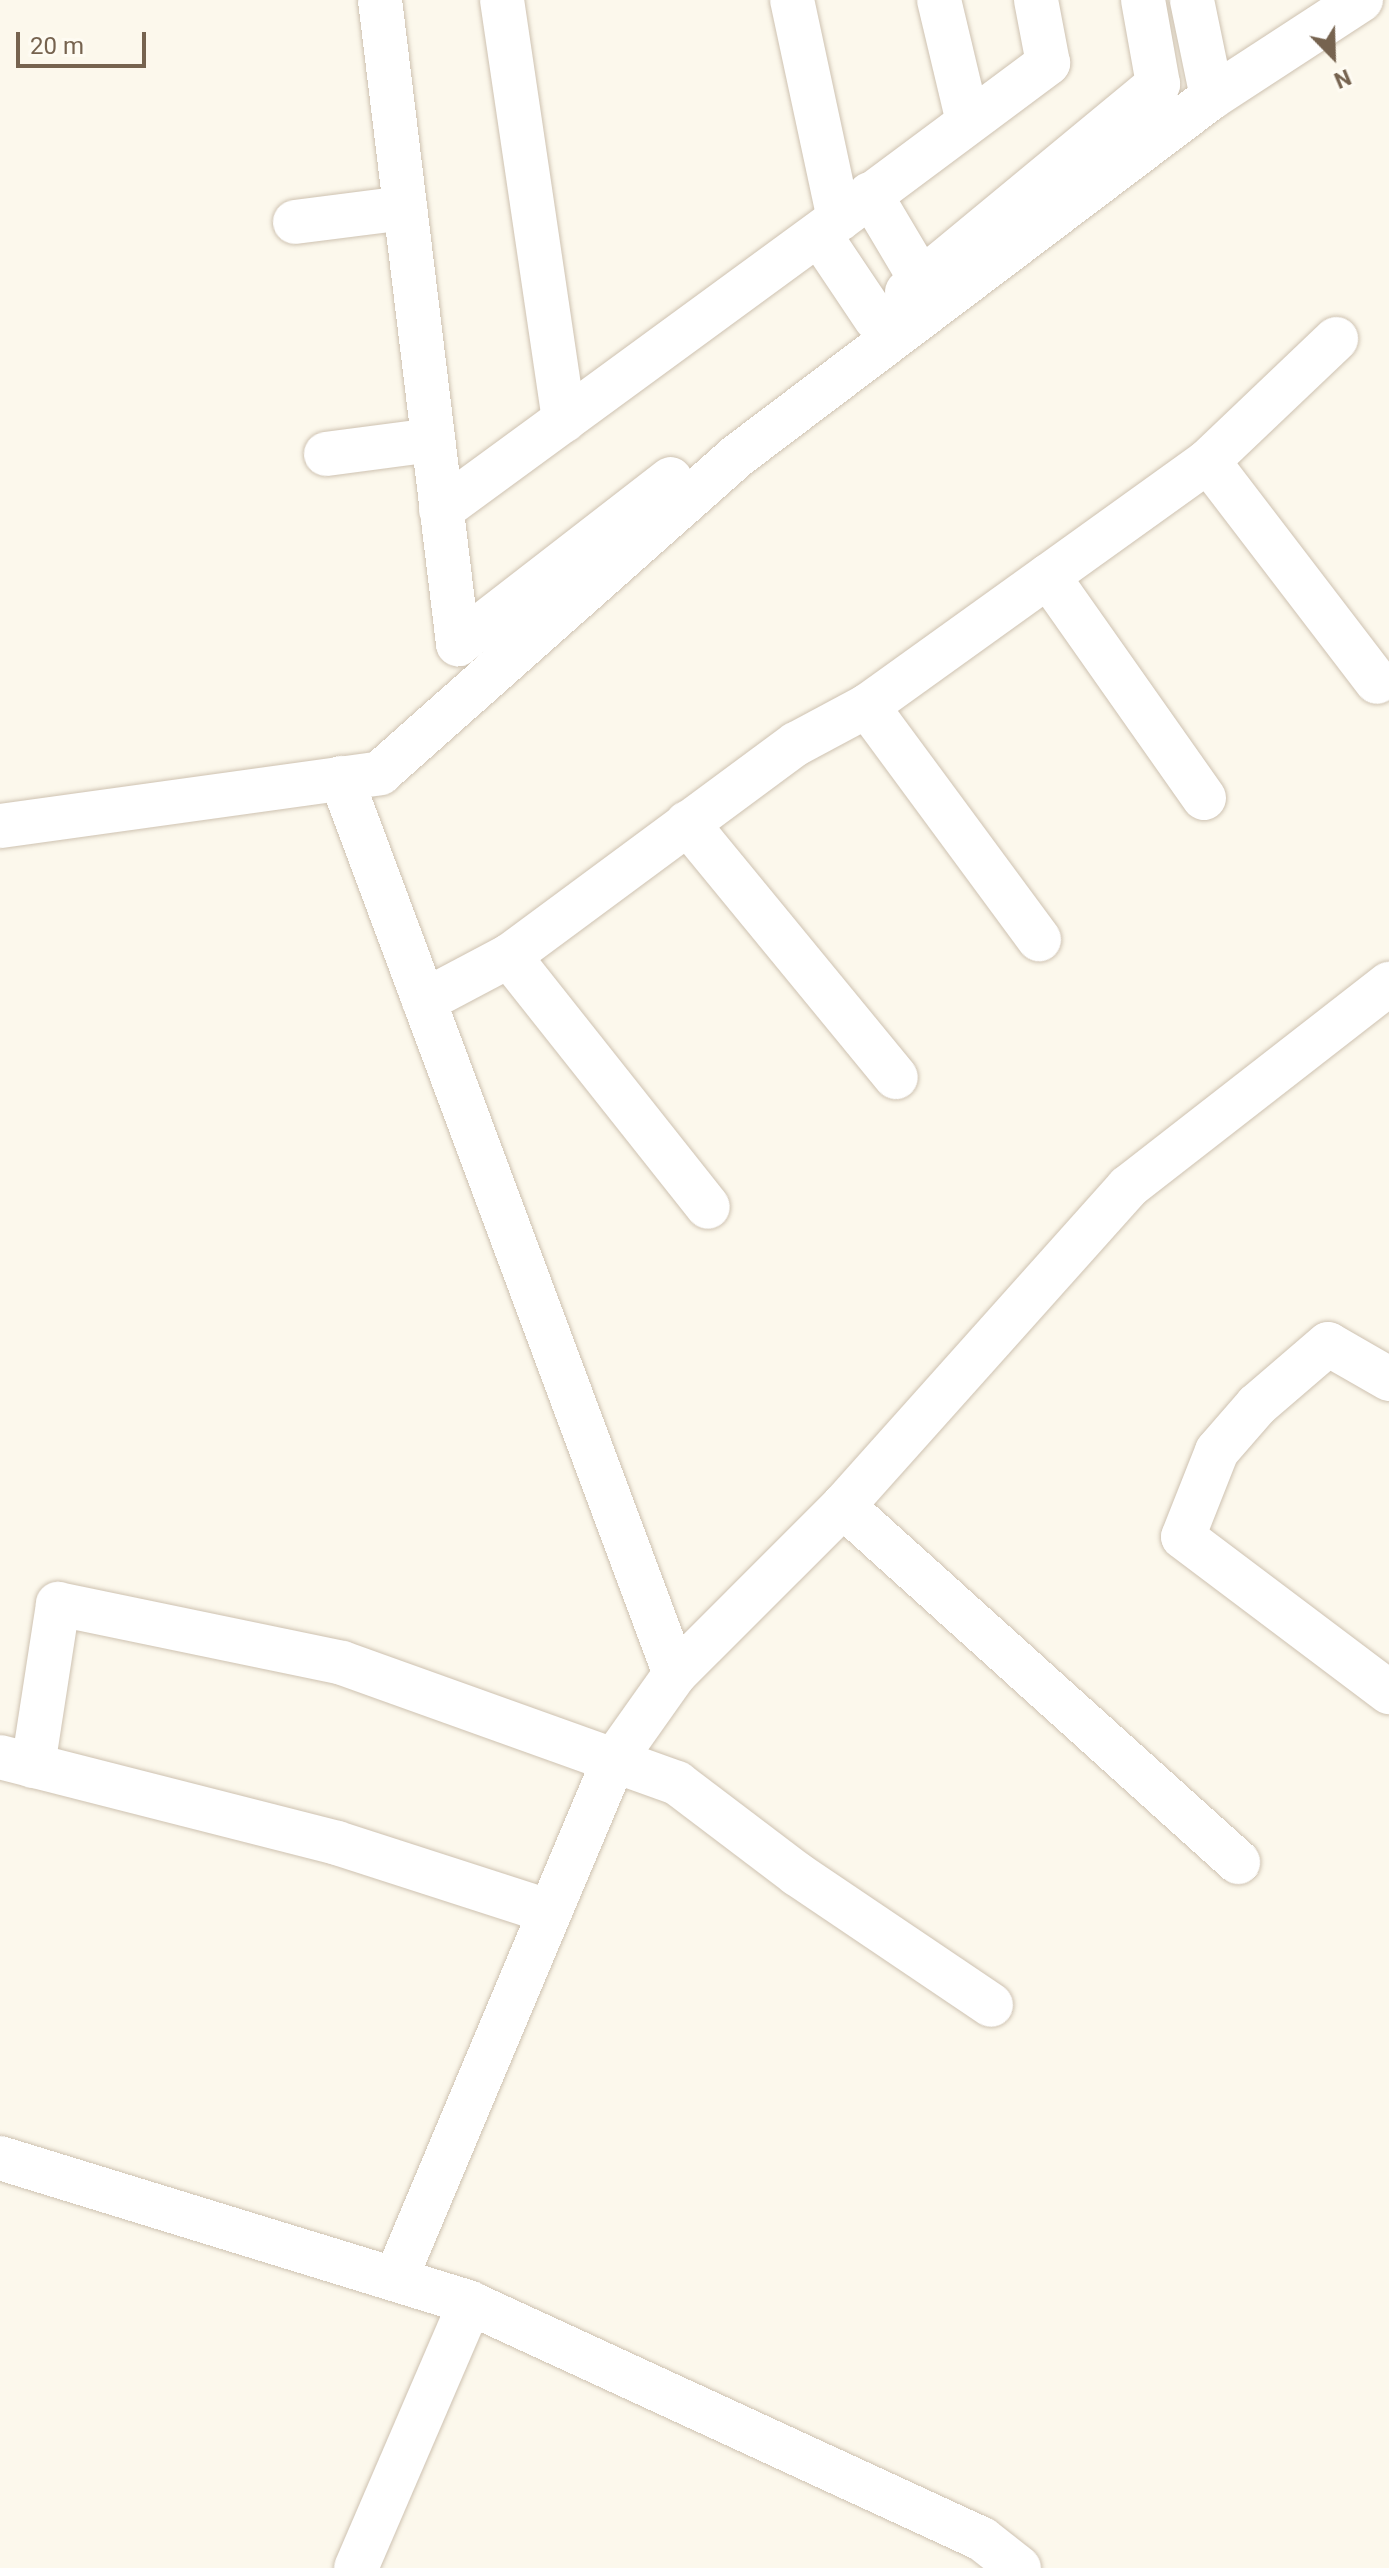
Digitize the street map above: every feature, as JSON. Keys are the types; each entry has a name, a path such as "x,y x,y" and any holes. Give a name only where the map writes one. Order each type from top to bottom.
{"street":[{"path":"380,0 458,644 876,319 1158,84 1143,0"},
{"path":"502,0 564,420"},
{"path":"792,0 843,216 876,319"},
{"path":"939,0 968,122"},
{"path":"441,510 1048,63 1036,0"},
{"path":"1192,0 1212,97"},
{"path":"0,826 380,773 737,456 1212,97 1361,0"},
{"path":"295,222 405,208"},
{"path":"843,216 921,280"},
{"path":"424,1001 509,956 796,744 867,706 1208,461 1336,339"},
{"path":"326,454 433,440"},
{"path":"1208,461 1377,682"},
{"path":"1048,576 1204,798"},
{"path":"867,706 1039,939"},
{"path":"341,778 675,1674"},
{"path":"687,823 896,1077"},
{"path":"509,956 708,1207"},
{"path":"396,2278 614,1760 675,1674 843,1506 1128,1187 1389,984"},
{"path":"1389,1379 1328,1344 1257,1405 1217,1451 1183,1537 1389,1692"},
{"path":"843,1506 1238,1862"},
{"path":"548,1911 337,1843 16,1762 58,1604 342,1663 677,1783 797,1874 991,2005"},
{"path":"0,2158 470,2303 982,2539 1019,2568"},
{"path":"356,2568 470,2303"}]}
